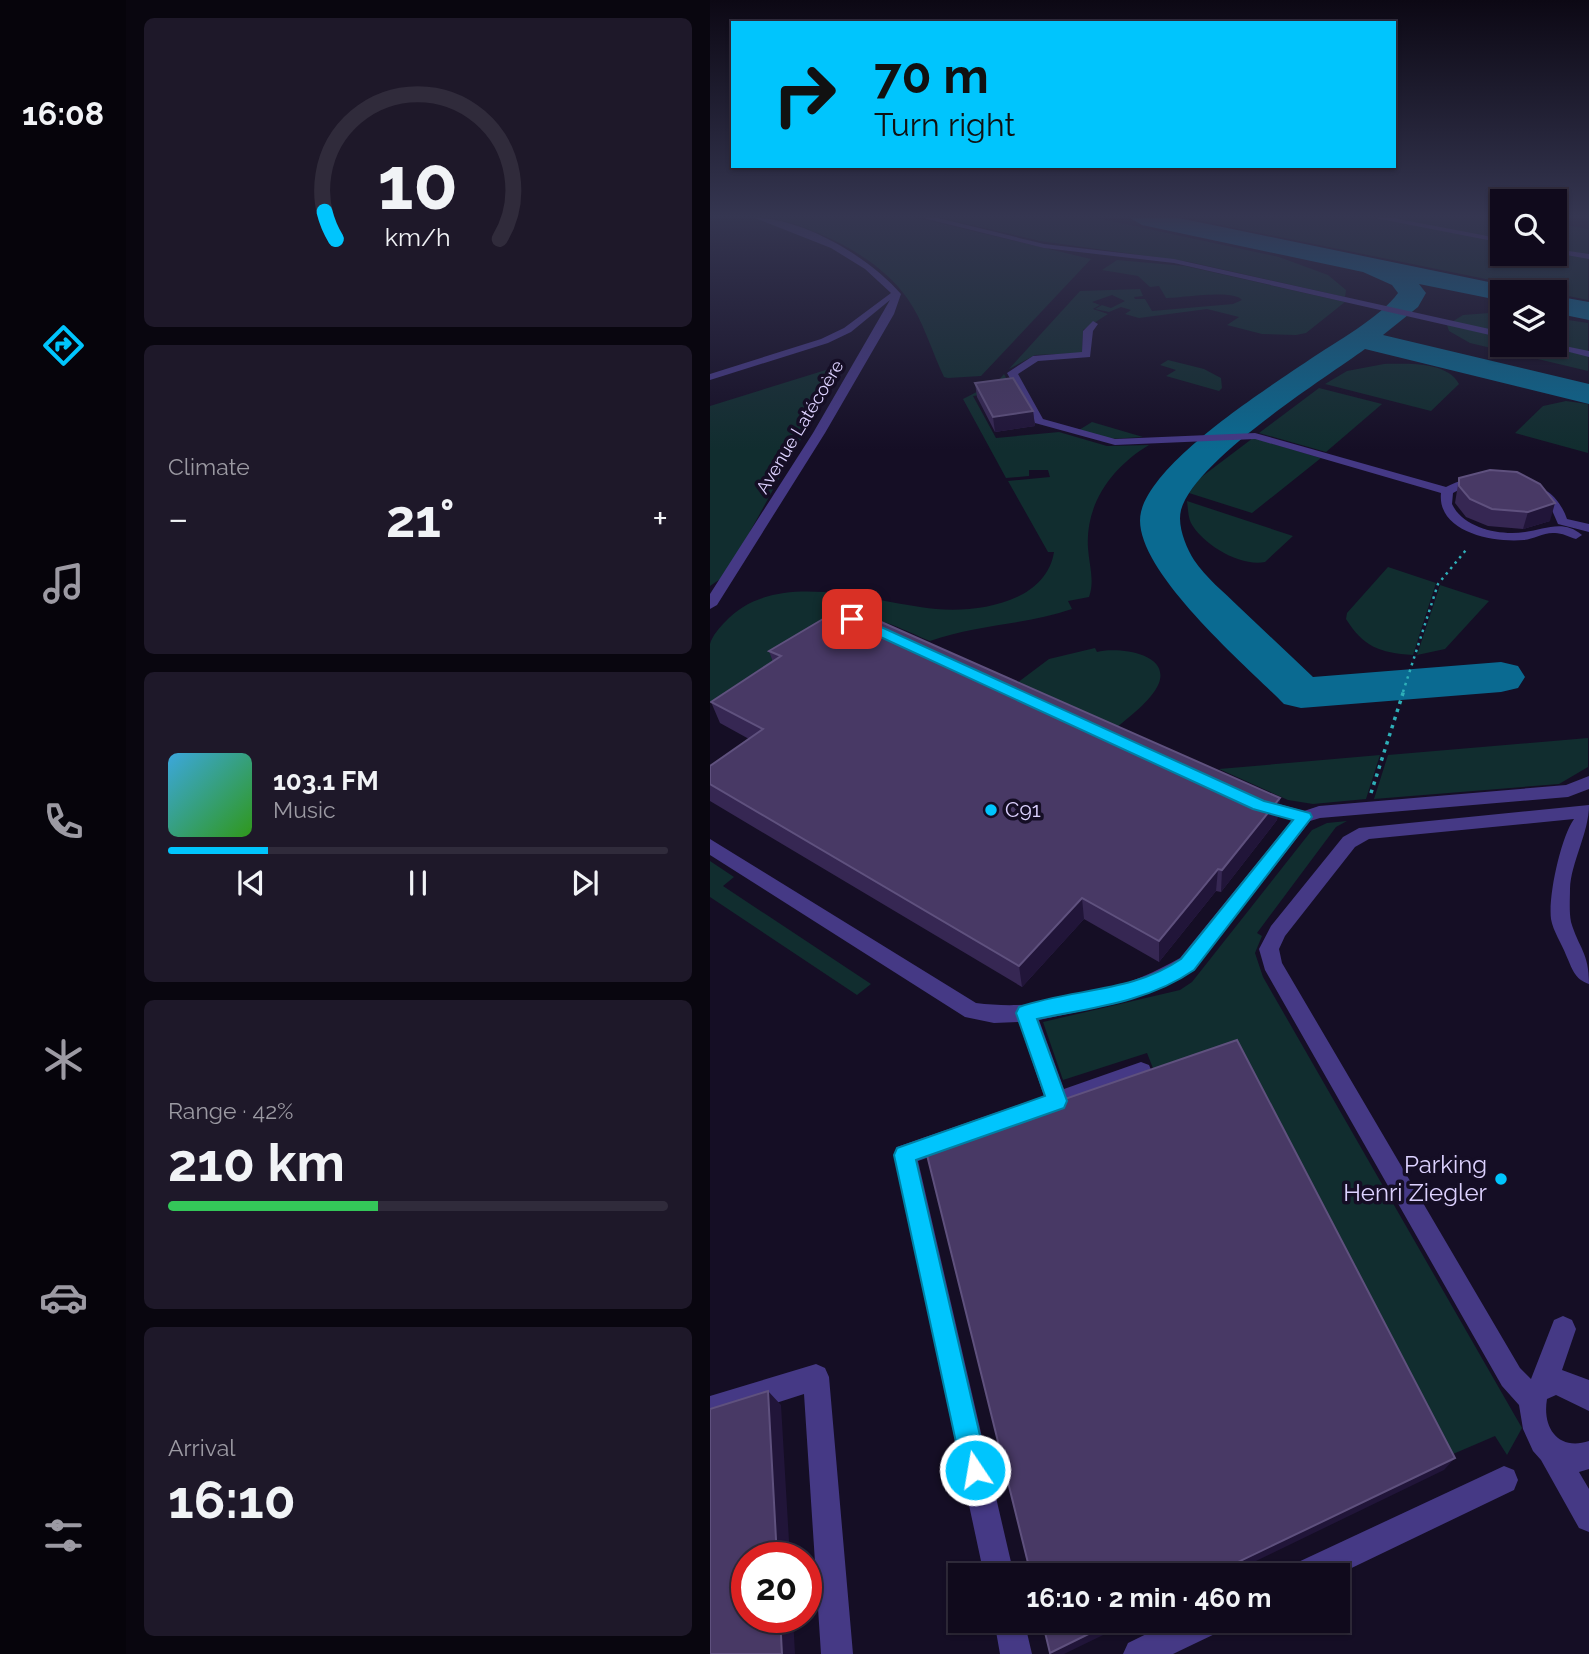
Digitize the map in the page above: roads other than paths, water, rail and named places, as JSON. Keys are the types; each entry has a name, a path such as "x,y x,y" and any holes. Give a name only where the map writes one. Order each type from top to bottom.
{"street":[{"path":"710,377 839,335 861,322 884,298 893,295"},
{"name":"Avenue Latécoère","path":"710,604 819,433 884,323 896,295"},
{"path":"1326,295 1490,332"},
{"path":"1093,324 1088,331 1087,355 1036,358 1012,373 1039,421 1115,442 1255,436 1447,491 1464,484 1494,482"},
{"path":"1567,349 1588,354"},
{"path":"1524,486 1551,500 1562,521 1588,528"},
{"path":"1447,491 1444,500 1450,513 1484,533 1520,536 1558,530 1588,538"},
{"path":"710,846 972,1011 991,1016 1026,1013 1121,994 1167,979 1187,964 1304,817 1318,812 1568,791 1588,782"},
{"path":"1247,799 1304,817"},
{"path":"1588,811 1573,833 1570,857 1560,885 1561,920 1583,971 1588,976"},
{"path":"1588,811 1365,833 1349,842 1278,931 1269,949 1272,964 1512,1377 1538,1391 1566,1383 1588,1397"},
{"path":"1026,1013 1056,1101"},
{"path":"996,1563 905,1155 1141,1072"},
{"path":"1563,1329 1538,1391 1531,1419 1541,1441 1550,1449 1573,1459 1588,1455"},
{"path":"710,1410 816,1377 837,1654"},
{"path":"1550,1449 1588,1518"},
{"path":"1330,1563 1504,1480"},
{"path":"1012,1633 1016,1654"},
{"path":"1139,1654 1183,1633"}],"place":[{"name":"C91","path":"991,810"},
{"name":"Parking Henri Ziegler","path":"1501,1179"}]}
